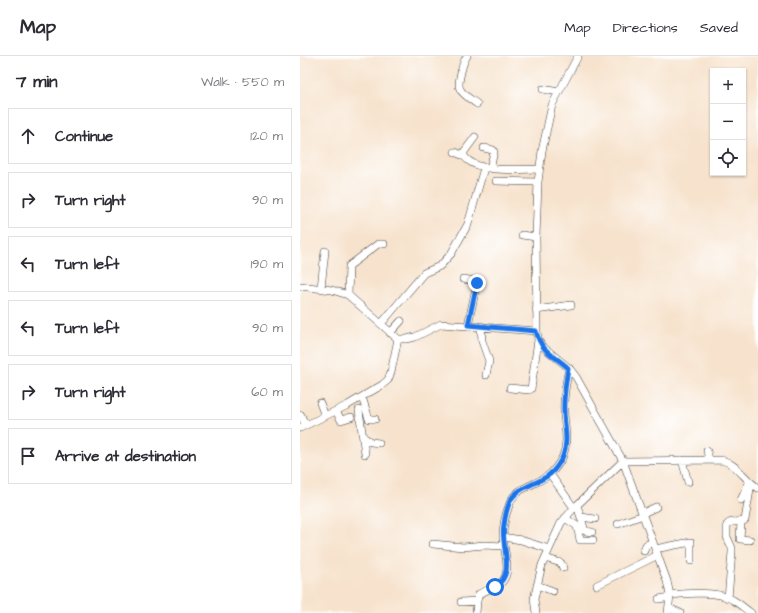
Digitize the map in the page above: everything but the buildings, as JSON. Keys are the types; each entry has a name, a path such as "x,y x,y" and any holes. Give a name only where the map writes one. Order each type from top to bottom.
{"street":[{"path":"467,56 463,62 459,86 463,93 477,104"},
{"path":"510,388 531,389 538,340 536,331 536,237 538,182 546,124 552,104 578,56"},
{"path":"543,89 558,92"},
{"path":"464,156 464,152 474,137"},
{"path":"381,324 424,273 440,266 451,254 468,224 494,152 493,150 484,148"},
{"path":"455,152 464,156 466,159 487,168 540,169"},
{"path":"496,182 538,182"},
{"path":"522,236 536,237"},
{"path":"348,295 349,266 378,244 384,244"},
{"path":"321,288 325,251"},
{"path":"463,278 476,281 477,283 468,325"},
{"path":"301,285 339,291 348,295 398,339 415,337 441,324 536,331"},
{"path":"536,310 571,305"},
{"path":"390,333 401,322"},
{"path":"481,326 482,341 489,362 486,375"},
{"path":"301,415 302,427 359,402 382,385 388,380 391,372 398,339"},
{"path":"538,340 548,352 568,368 581,386 623,461 655,548 670,596 668,611 680,613"},
{"path":"476,613 476,601 479,594 495,587 505,578 506,569 503,526 510,501 524,488 550,474 563,456 567,435 564,410 568,368"},
{"path":"359,402 369,419 374,419"},
{"path":"359,402 365,454"},
{"path":"320,403 325,416"},
{"path":"336,411 341,420 350,417"},
{"path":"363,437 371,442 379,443"},
{"path":"707,451 709,460"},
{"path":"682,460 688,482"},
{"path":"536,613 534,599 537,585 545,558 554,536 565,518 575,506 623,461 728,461 750,483 758,488"},
{"path":"550,474 575,506 586,531 592,532"},
{"path":"741,500 750,483"},
{"path":"728,598 732,548 727,536 727,525 730,522 743,522 746,517 750,483"},
{"path":"618,524 656,507"},
{"path":"581,517 595,519"},
{"path":"565,518 577,526 580,540 593,540"},
{"path":"741,522 740,539 750,540"},
{"path":"503,538 521,540 549,549"},
{"path":"597,585 655,548 691,542 691,561"},
{"path":"433,544 463,547 484,545 504,546"},
{"path":"644,551 646,545 655,548"},
{"path":"545,558 561,563 563,568"},
{"path":"537,585 553,591"},
{"path":"659,599 670,596 701,593 733,599 752,613"},
{"path":"461,602 476,601"}],"route":[{"path":"477,283 468,325 536,331 538,340 542,346 568,368 564,399 567,435 563,456 550,474 524,488 510,501 503,526 506,561 505,578 495,587"}]}
